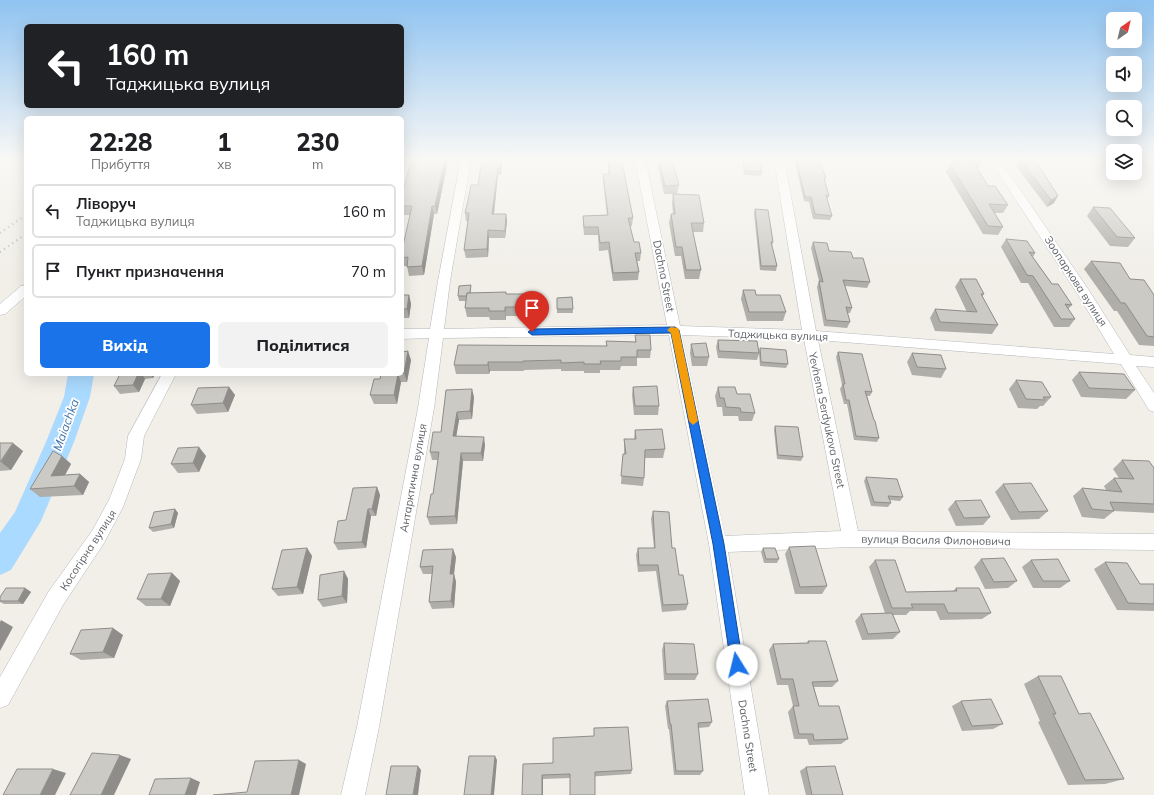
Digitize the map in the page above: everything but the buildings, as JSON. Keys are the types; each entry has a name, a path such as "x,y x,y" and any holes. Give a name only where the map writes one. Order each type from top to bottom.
{"street":[{"name":"Антарктична вулиця","path":"353,795 368,726 426,408 444,281 459,196"},
{"name":"Dachna Street","path":"648,196 718,544 755,792"},
{"name":"Yevhena Serdyukova Street","path":"786,196 810,335 851,539"},
{"name":"Зоопаркова вулиця","path":"1019,196 1083,292 1154,406"},
{"path":"0,311 24,291"},
{"name":"Таджицька вулиця","path":"404,334 675,330 810,335 1154,362"},
{"name":"Косогірна вулиця","path":"0,697 56,598 98,537 117,502 133,459 136,436 167,376"},
{"name":"вулиця Василя Филоновича","path":"718,544 851,539 1154,542"}],"waterway":[{"name":"Maiachka","path":"0,560 26,521 60,442 77,397 81,376"}],"railway":[{"path":"0,233 24,216"},
{"path":"0,252 24,235"}],"slow traffic":[{"path":"671,330 675,330 693,421"}],"route":[{"path":"532,332 675,330 718,544 737,665"}]}
